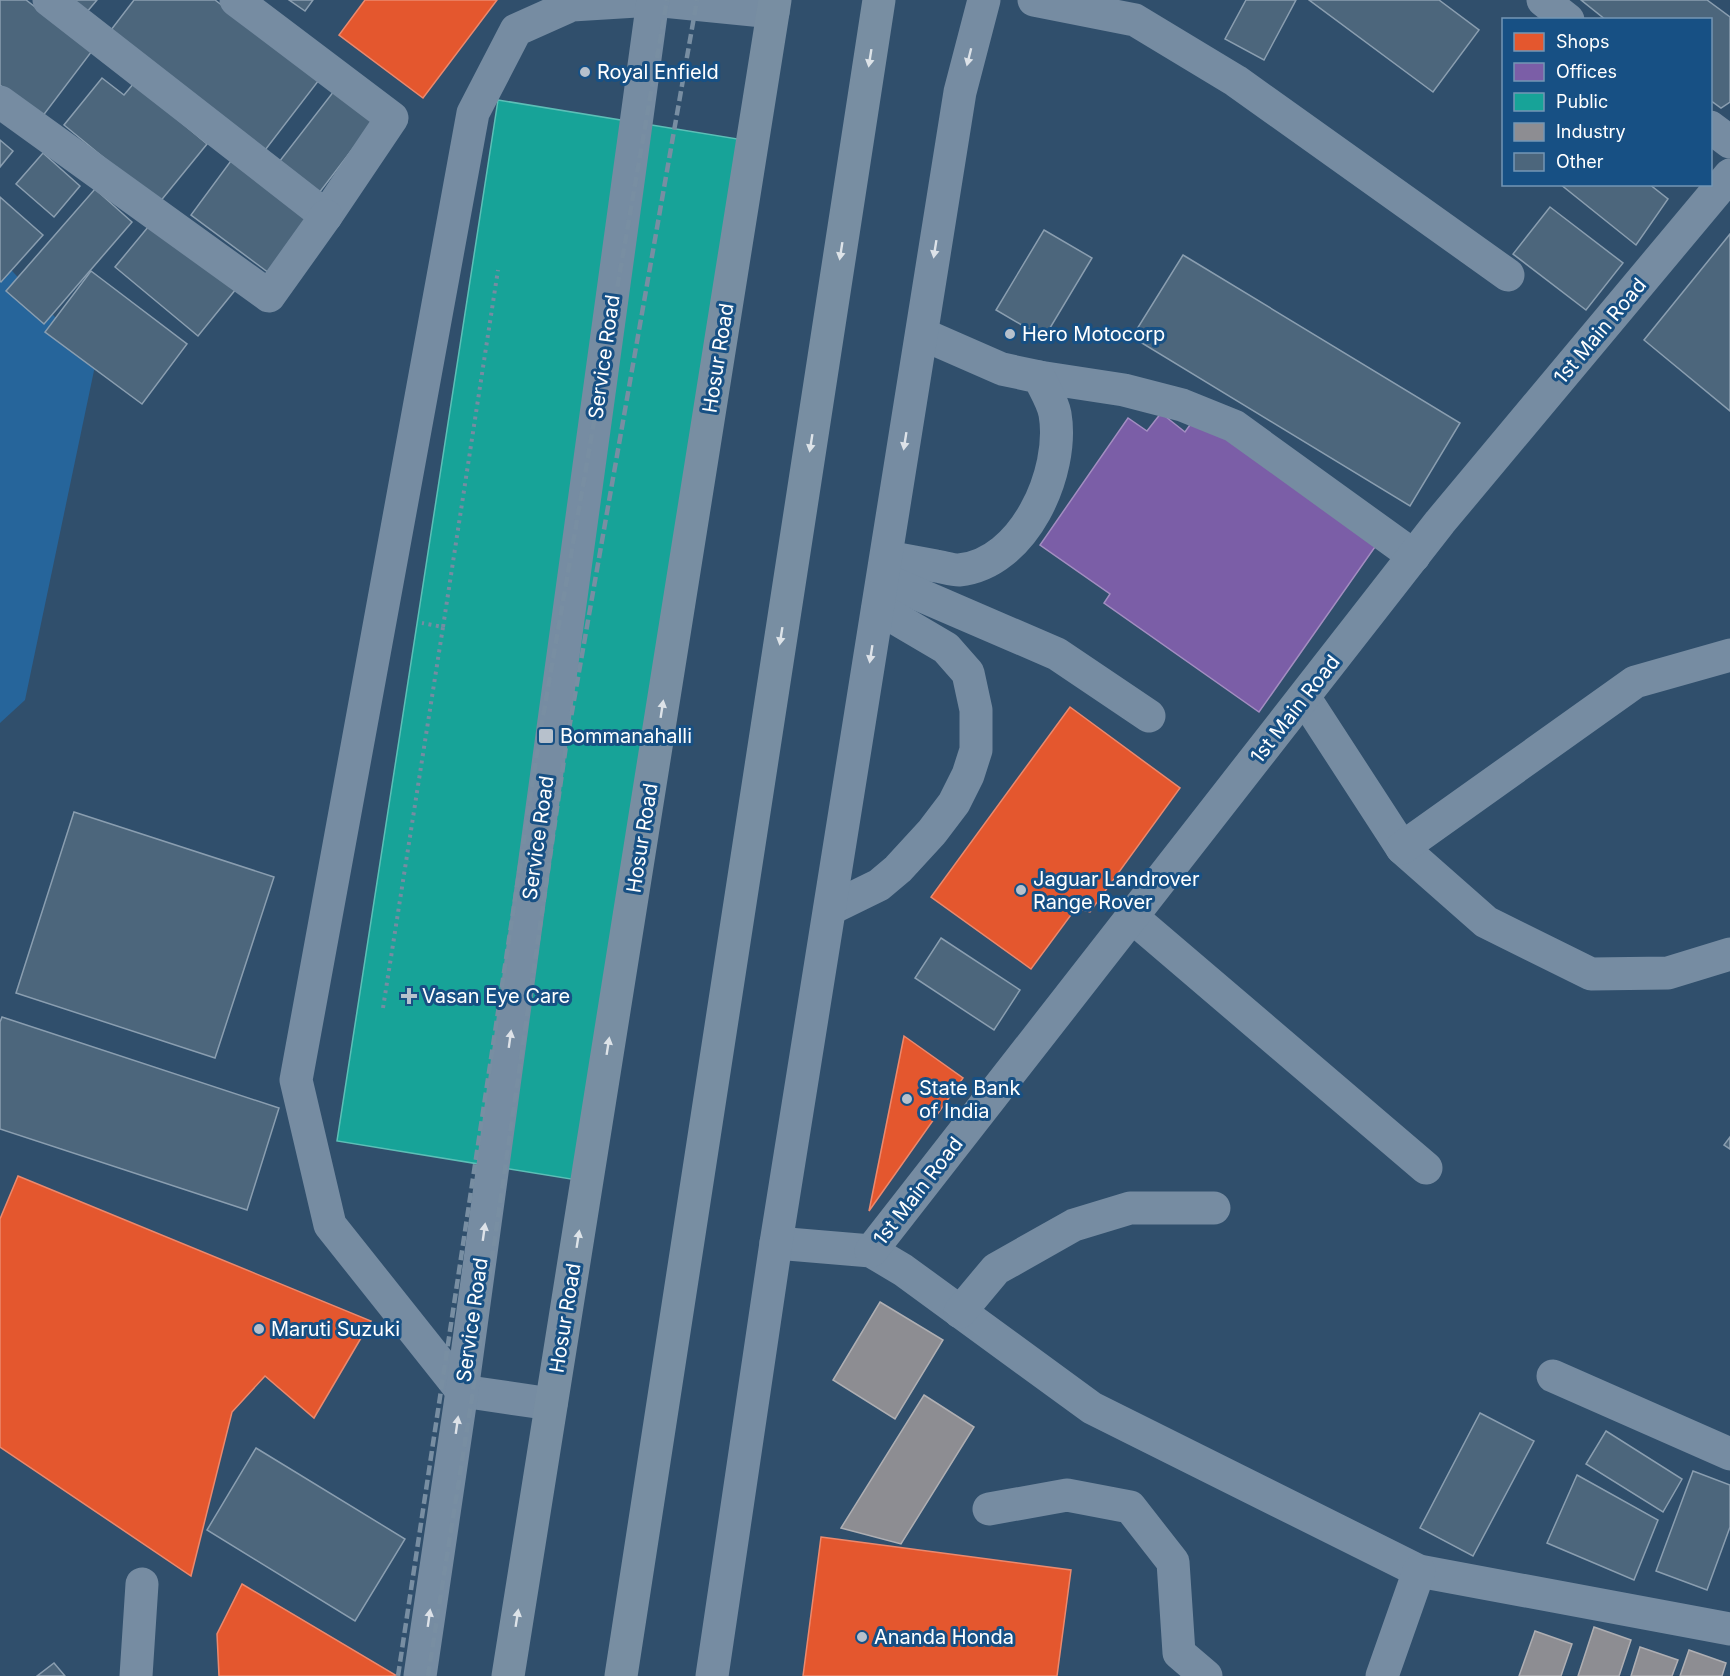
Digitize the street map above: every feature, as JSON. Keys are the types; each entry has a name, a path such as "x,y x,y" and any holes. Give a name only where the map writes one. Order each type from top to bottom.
{"highway":[{"path":"621,1676 879,0"},
{"name":"Hosur Road","path":"508,1676 774,6"}],"street":[{"path":"49,0 326,216"},
{"path":"0,102 268,296 326,216 392,118 236,0"},
{"path":"551,1404 462,1391 330,1225 296,1080 473,113 516,30 572,5 653,0 774,6"},
{"name":"Service Road","path":"420,1676 462,1391 653,0"},
{"path":"712,1676 776,1243 960,92 984,0"},
{"path":"1034,0 1135,20 1236,81 1508,275"},
{"path":"1543,0 1566,18"},
{"path":"1712,128 1730,142"},
{"name":"1st Main Road","path":"871,1251 1414,555 1730,175"},
{"path":"922,334 1002,369 1124,390 1182,405 1234,426 1414,555"},
{"path":"882,581 958,570 982,564 1006,548 1036,514 1050,481 1056,448 1055,414 1040,376"},
{"path":"882,581 1057,654 1149,716"},
{"path":"830,909 879,885 919,847 954,803 968,775 976,750 976,710 968,673 882,581"},
{"path":"1402,848 1635,682 1730,655"},
{"path":"1304,697 1402,848 1486,922 1591,974 1668,973 1730,954"},
{"path":"1132,918 1426,1168"},
{"path":"960,1312 996,1269 1074,1226 1130,1208 1214,1208"},
{"path":"776,1243 871,1251 903,1270 1092,1408 1419,1571 1730,1629"},
{"path":"1552,1376 1730,1454"},
{"path":"989,1509 1067,1495 1130,1507 1173,1562 1179,1653 1206,1676"},
{"path":"1382,1676 1419,1571"},
{"path":"136,1676 142,1584"}],"path":[{"path":"383,1008 498,270"},
{"path":"381,617 443,627"}],"shaded area":[{"path":"0,258 96,361 25,700 0,723"}],"building: Shops":[{"path":"365,0 497,0 423,98 339,35"},
{"path":"1070,707 1180,788 1090,912 1076,908 1031,969 931,897"},
{"path":"904,1036 963,1078 869,1211"},
{"path":"18,1176 371,1321 314,1418 265,1376 232,1412 191,1576 0,1447 0,1219"},
{"path":"821,1537 1071,1570 1057,1676 803,1676"},
{"path":"242,1584 397,1676 219,1676 217,1634"}],"building: Offices":[{"path":"1161,413 1185,432 1197,415 1382,537 1259,712 1104,603 1110,594 1040,545 1128,418 1147,431"}],"building: Public":[{"path":"498,100 744,140 583,1181 337,1141"}],"building: Industry":[{"path":"880,1302 943,1340 895,1419 833,1380"},
{"path":"924,1395 974,1427 901,1544 841,1528"},
{"path":"1594,1627 1631,1640 1619,1676 1578,1676"},
{"path":"1535,1631 1572,1644 1561,1676 1519,1676"},
{"path":"1640,1647 1678,1660 1672,1676 1631,1676"},
{"path":"1689,1650 1726,1663 1722,1676 1680,1676"}],"building: Other":[{"path":"0,0 26,0 92,51 42,117 0,85"},
{"path":"58,0 97,0 81,19"},
{"path":"134,0 215,0 319,80 259,158 104,39"},
{"path":"289,0 313,0 305,11"},
{"path":"1246,0 1296,0 1264,60 1225,39"},
{"path":"1309,0 1439,0 1479,30 1433,92"},
{"path":"1581,0 1707,0 1730,17 1730,102 1721,108 1712,101 1712,18 1604,18"},
{"path":"102,78 124,95 134,83 207,144 159,203 64,125"},
{"path":"334,91 374,121 319,193 279,162"},
{"path":"0,140 13,151 0,167"},
{"path":"43,153 80,186 54,217 16,184"},
{"path":"236,154 318,216 273,276 191,215"},
{"path":"1562,186 1652,186 1668,199 1636,245"},
{"path":"95,189 132,222 44,324 6,291"},
{"path":"0,197 43,235 1,282 0,281"},
{"path":"1550,207 1623,263 1586,310 1513,254"},
{"path":"153,221 236,289 198,336 115,267"},
{"path":"1044,230 1092,258 1044,338 996,310"},
{"path":"1730,234 1730,411 1644,340"},
{"path":"1183,255 1460,423 1410,506 1132,337"},
{"path":"91,271 187,344 142,404 45,332"},
{"path":"74,812 274,877 215,1058 16,993"},
{"path":"941,938 1020,990 994,1030 915,978"},
{"path":"2,1017 279,1108 247,1210 0,1129 0,1022"},
{"path":"1730,1137 1730,1149 1724,1145"},
{"path":"1480,1413 1534,1441 1473,1556 1420,1528"},
{"path":"1606,1431 1682,1479 1663,1512 1586,1464"},
{"path":"256,1448 405,1539 355,1621 207,1530"},
{"path":"1693,1471 1730,1485 1730,1527 1707,1590 1656,1571"},
{"path":"1577,1475 1658,1520 1634,1580 1547,1543"},
{"path":"54,1663 65,1676 37,1676"}],"railway":[{"path":"398,1676 539,740 667,0"},
{"path":"428,1676 471,1404 566,746 697,0"}],"place":[{"name":"Royal Enfield","path":"585,72"},
{"name":"Hero Motocorp","path":"1010,334"},
{"name":"Bommanahalli","path":"546,736"},
{"name":"Jaguar Landrover Range Rover","path":"1021,890"},
{"name":"Vasan Eye Care","path":"409,996"},
{"name":"State Bank of India","path":"907,1099"},
{"name":"Maruti Suzuki","path":"259,1329"},
{"name":"Ananda Honda","path":"862,1637"}]}
